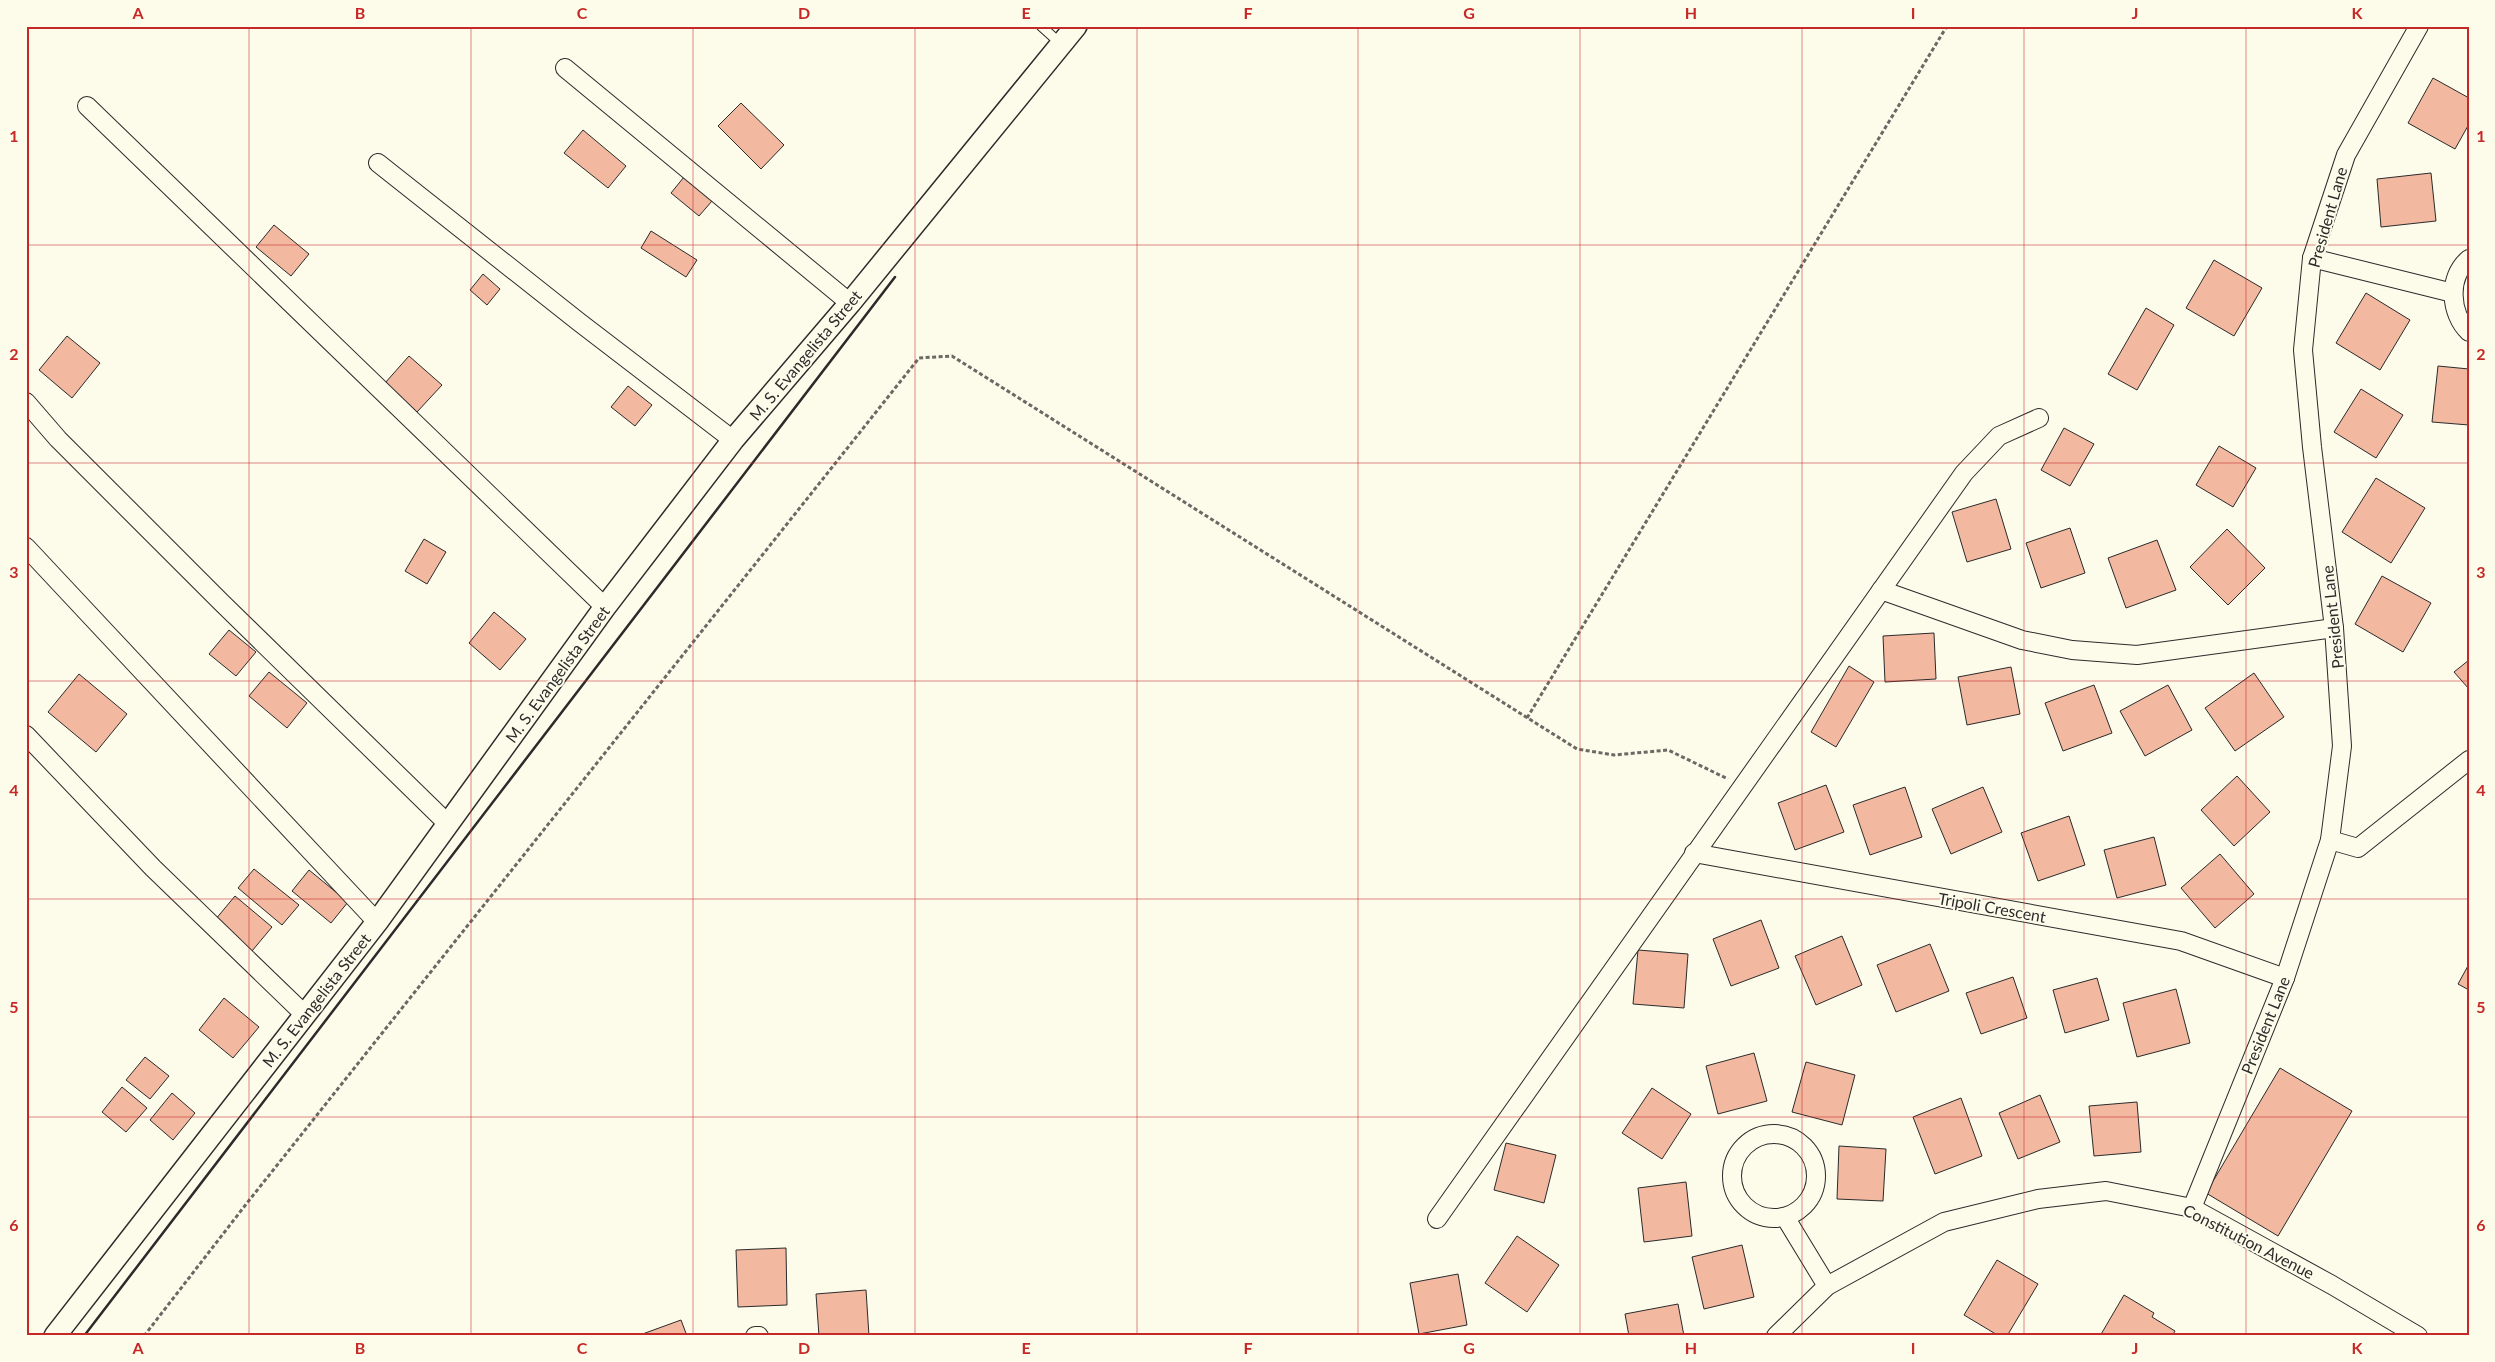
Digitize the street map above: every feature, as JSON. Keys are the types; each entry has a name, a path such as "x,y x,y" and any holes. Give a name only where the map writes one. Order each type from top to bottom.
{"street":[{"name":"M. S. Evangelista Street","path":"55,1336 377,922 605,607 733,440 850,303 1076,26"},
{"name":"President Lane","path":"2192,1208 2285,978 2330,840 2342,746 2334,628 2312,446 2303,350 2312,258 2346,156 2419,26"},
{"path":"564,68 850,303"},
{"path":"87,106 605,607"},
{"path":"378,162 579,322 733,440"},
{"path":"2312,258 2453,293"},
{"path":"2469,259 2457,276 2453,293 2456,312 2469,332"},
{"path":"26,402 58,439 222,603 448,824"},
{"path":"1437,1219 1694,852 1964,473 1999,436 2038,418"},
{"path":"26,547 377,922"},
{"path":"1881,590 2022,640 2072,650 2137,655 2334,628"},
{"path":"26,735 153,868 304,1014"},
{"path":"2330,840 2358,848 2469,760"},
{"name":"Tripoli Crescent","path":"1694,852 2180,941 2285,978"},
{"path":"1778,1133 1792,1137 1804,1145 1813,1158 1817,1172 1815,1186 1810,1198 1803,1206 1785,1217 1770,1218 1756,1214 1744,1206 1736,1194 1732,1179 1733,1165 1740,1151 1750,1141 1764,1134 1778,1133"},
{"name":"Constitution Avenue","path":"1776,1336 1828,1286 1944,1222 2038,1198 2106,1191 2192,1208 2332,1284 2418,1336"},
{"path":"1785,1217 1828,1286"}],"lane":[{"path":"1041,26 1062,45"}],"path":[{"path":"1527,718 1947,26"},
{"path":"144,1336 260,1187 919,358 952,356 1577,749 1614,755 1668,750 1742,785"}],"building":[{"path":"2433,78 2469,98 2469,124 2455,149 2408,123"},
{"path":"741,103 784,145 761,169 718,126"},
{"path":"583,130 626,166 608,188 564,153"},
{"path":"2431,173 2436,221 2381,227 2377,179"},
{"path":"684,177 712,201 699,216 671,193"},
{"path":"274,225 309,254 291,276 256,247"},
{"path":"651,231 697,260 686,277 641,248"},
{"path":"2214,260 2262,288 2234,336 2186,308"},
{"path":"483,274 500,289 487,305 470,290"},
{"path":"2366,293 2410,320 2380,370 2336,343"},
{"path":"2146,308 2174,325 2137,390 2108,374"},
{"path":"67,336 100,363 72,398 39,370"},
{"path":"409,356 442,385 417,412 385,383"},
{"path":"2438,366 2469,369 2469,425 2432,422"},
{"path":"628,386 652,405 635,426 611,407"},
{"path":"2361,389 2403,415 2376,458 2334,432"},
{"path":"2064,428 2094,444 2070,486 2041,470"},
{"path":"2219,446 2256,468 2233,507 2196,485"},
{"path":"2376,478 2425,508 2391,563 2342,532"},
{"path":"1996,499 2011,549 1967,562 1952,512"},
{"path":"2070,528 2085,573 2041,588 2026,543"},
{"path":"2227,529 2265,568 2228,605 2190,567"},
{"path":"424,539 446,552 427,584 405,571"},
{"path":"2157,540 2176,590 2126,608 2108,558"},
{"path":"2382,576 2431,603 2403,652 2355,624"},
{"path":"494,612 526,639 500,670 469,643"},
{"path":"229,630 256,652 236,676 209,654"},
{"path":"1934,633 1936,679 1885,682 1883,636"},
{"path":"2469,660 2469,689 2454,672"},
{"path":"1849,666 1874,682 1836,747 1811,732"},
{"path":"2011,667 2020,714 1967,725 1958,677"},
{"path":"269,672 307,703 287,728 249,696"},
{"path":"2254,673 2284,717 2235,751 2205,708"},
{"path":"79,674 127,714 96,752 48,712"},
{"path":"2094,685 2112,733 2063,751 2045,703"},
{"path":"2168,685 2192,730 2145,756 2120,711"},
{"path":"2237,776 2270,812 2234,846 2201,810"},
{"path":"1826,785 1844,832 1795,850 1778,803"},
{"path":"1905,787 1922,837 1870,855 1853,805"},
{"path":"1983,787 2002,832 1951,854 1932,809"},
{"path":"2069,816 2085,865 2038,881 2021,833"},
{"path":"2154,837 2166,885 2117,898 2104,850"},
{"path":"2220,854 2254,894 2215,928 2181,888"},
{"path":"254,869 299,905 282,925 238,888"},
{"path":"309,870 348,902 331,923 292,891"},
{"path":"235,896 272,927 252,951 215,920"},
{"path":"1761,920 1779,968 1731,986 1713,939"},
{"path":"1842,936 1862,985 1816,1005 1795,956"},
{"path":"1930,944 1949,991 1896,1012 1877,965"},
{"path":"1638,950 1688,954 1684,1008 1633,1004"},
{"path":"2469,964 2469,990 2458,984"},
{"path":"2013,977 2027,1018 1981,1034 1966,993"},
{"path":"2097,978 2109,1020 2065,1033 2053,990"},
{"path":"2176,989 2190,1043 2137,1057 2123,1003"},
{"path":"224,998 259,1027 233,1058 199,1030"},
{"path":"1754,1053 1767,1101 1718,1114 1706,1066"},
{"path":"145,1057 169,1076 150,1099 126,1080"},
{"path":"1806,1062 1855,1075 1842,1125 1792,1112"},
{"path":"2280,1068 2352,1111 2278,1236 2206,1193"},
{"path":"122,1087 147,1108 126,1132 102,1112"},
{"path":"1652,1088 1691,1114 1662,1159 1622,1133"},
{"path":"172,1093 195,1113 173,1140 150,1120"},
{"path":"2040,1095 2060,1142 2018,1159 1999,1113"},
{"path":"1961,1098 1982,1156 1935,1174 1913,1117"},
{"path":"2137,1102 2141,1152 2094,1156 2089,1106"},
{"path":"1506,1143 1556,1155 1544,1203 1494,1190"},
{"path":"1839,1146 1886,1149 1883,1201 1837,1199"},
{"path":"1686,1182 1692,1236 1644,1242 1638,1188"},
{"path":"1517,1236 1559,1265 1527,1312 1485,1283"},
{"path":"1742,1245 1754,1297 1704,1309 1692,1257"},
{"path":"786,1248 787,1305 738,1307 736,1250"},
{"path":"1997,1260 2038,1284 2007,1336 1999,1336 1964,1315"},
{"path":"1458,1274 1467,1325 1419,1334 1410,1283"},
{"path":"866,1290 869,1336 819,1336 816,1294"},
{"path":"2124,1295 2154,1313 2152,1317 2175,1331 2172,1336 2100,1336"},
{"path":"1678,1304 1684,1336 1629,1336 1625,1314"},
{"path":"681,1320 687,1336 637,1336"}],"wall":[{"path":"84,1336 895,277"}]}
